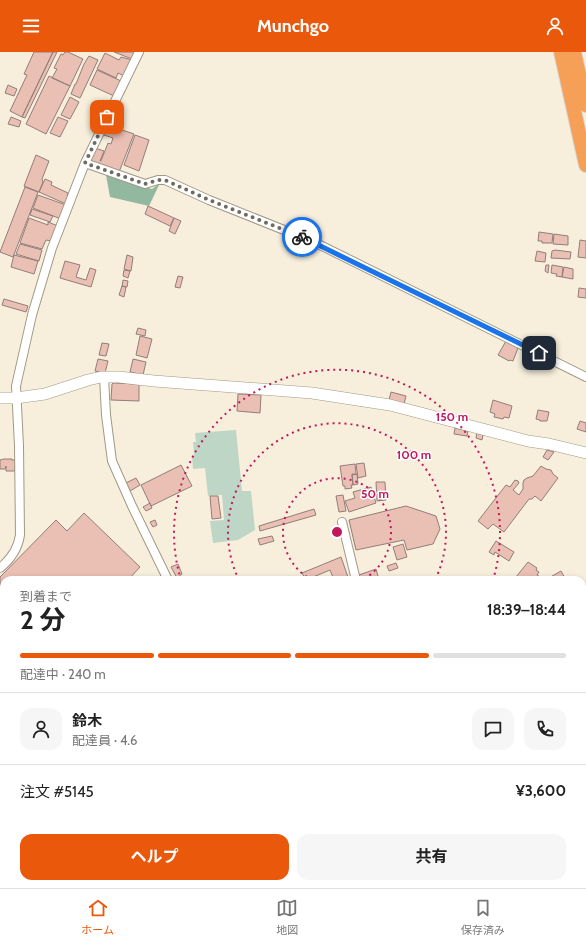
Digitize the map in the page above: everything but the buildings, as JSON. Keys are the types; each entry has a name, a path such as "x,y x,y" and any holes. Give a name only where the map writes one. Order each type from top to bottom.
{"highway":[{"path":"561,52 586,164"},
{"path":"574,52 585,96"},
{"path":"569,90 585,96"}],"street":[{"path":"0,568 10,558 19,543 19,446 16,386 32,315 52,248 85,163 139,52"},
{"path":"85,163 145,184 158,180 165,180 209,200 314,242 586,377"},
{"path":"104,377 106,415 112,461 166,576"},
{"path":"0,398 16,398 45,394 88,380 104,377 119,377 328,396 390,406 528,441 554,445 586,453"},
{"path":"342,522 355,576"}],"green space":[{"path":"106,175 152,189 160,183 149,206 110,197"},
{"path":"236,430 242,491 251,491 255,530 238,540 213,543 210,521 224,520 222,495 208,496 205,468 193,469 193,442 196,442 195,433"}],"way so far":[{"path":"107,117 85,163 145,184 158,180 165,180 209,200 302,237"}],"route":[{"path":"302,237 539,353"}]}
